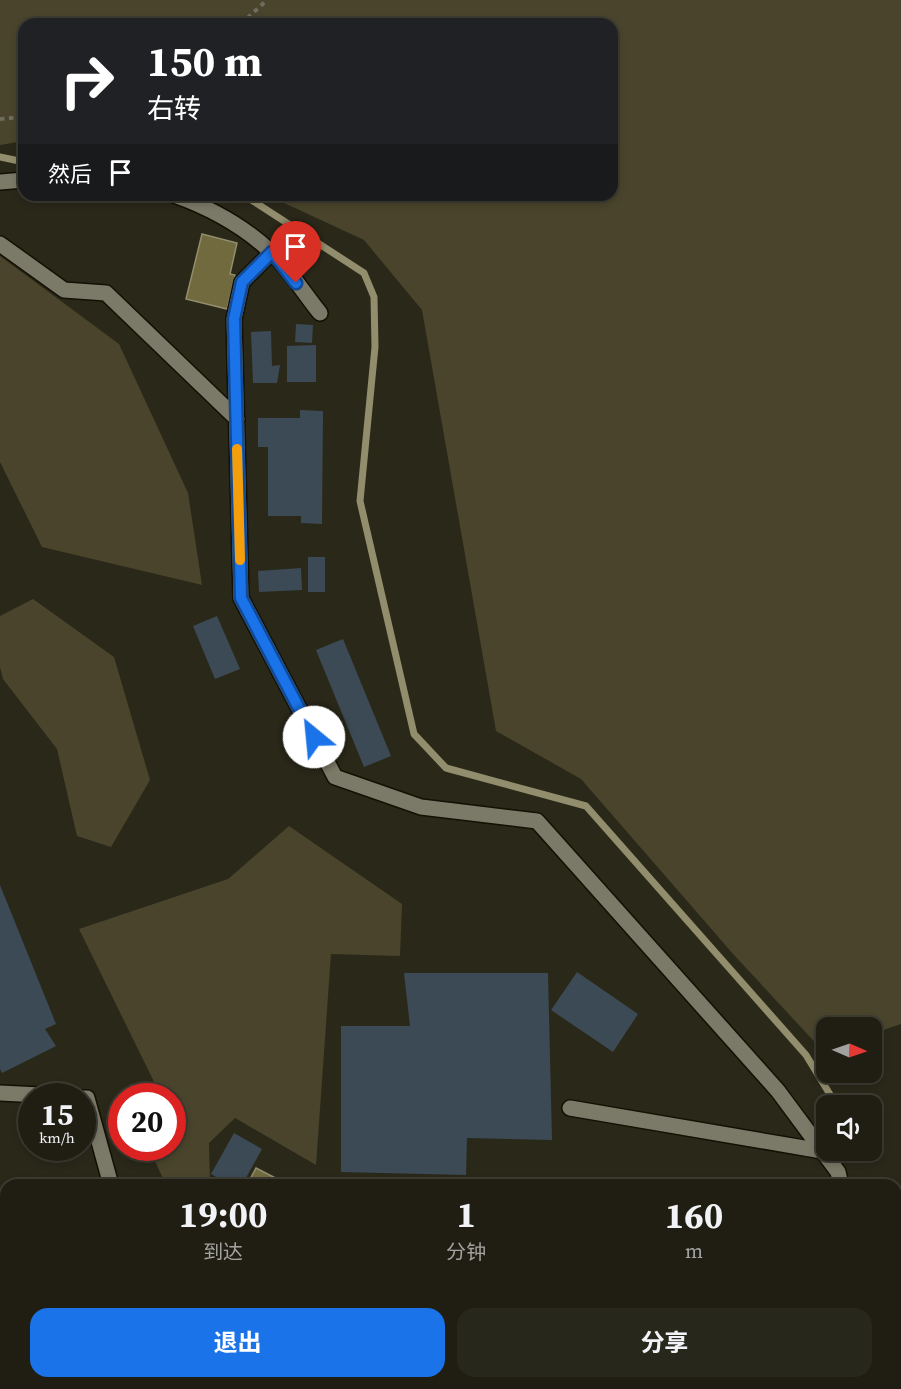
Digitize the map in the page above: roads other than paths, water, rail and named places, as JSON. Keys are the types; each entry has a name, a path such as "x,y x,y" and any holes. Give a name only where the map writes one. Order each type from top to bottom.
{"lane":[{"path":"0,182 18,180"},
{"path":"190,201 242,230 272,252 320,313"},
{"path":"0,244 64,290 106,293 237,419"},
{"path":"272,252 242,282 234,319 241,598 335,777 421,807 537,821 778,1091 816,1143"},
{"path":"0,1093 18,1094"},
{"path":"570,1108 816,1150"},
{"path":"96,1131 109,1179"},
{"path":"830,1161 838,1172 840,1179"}],"waterway":[{"path":"0,157 18,161"},
{"path":"253,201 364,273 374,297 375,347 360,501 414,734 446,768 586,806 806,1055 830,1095"}]}
